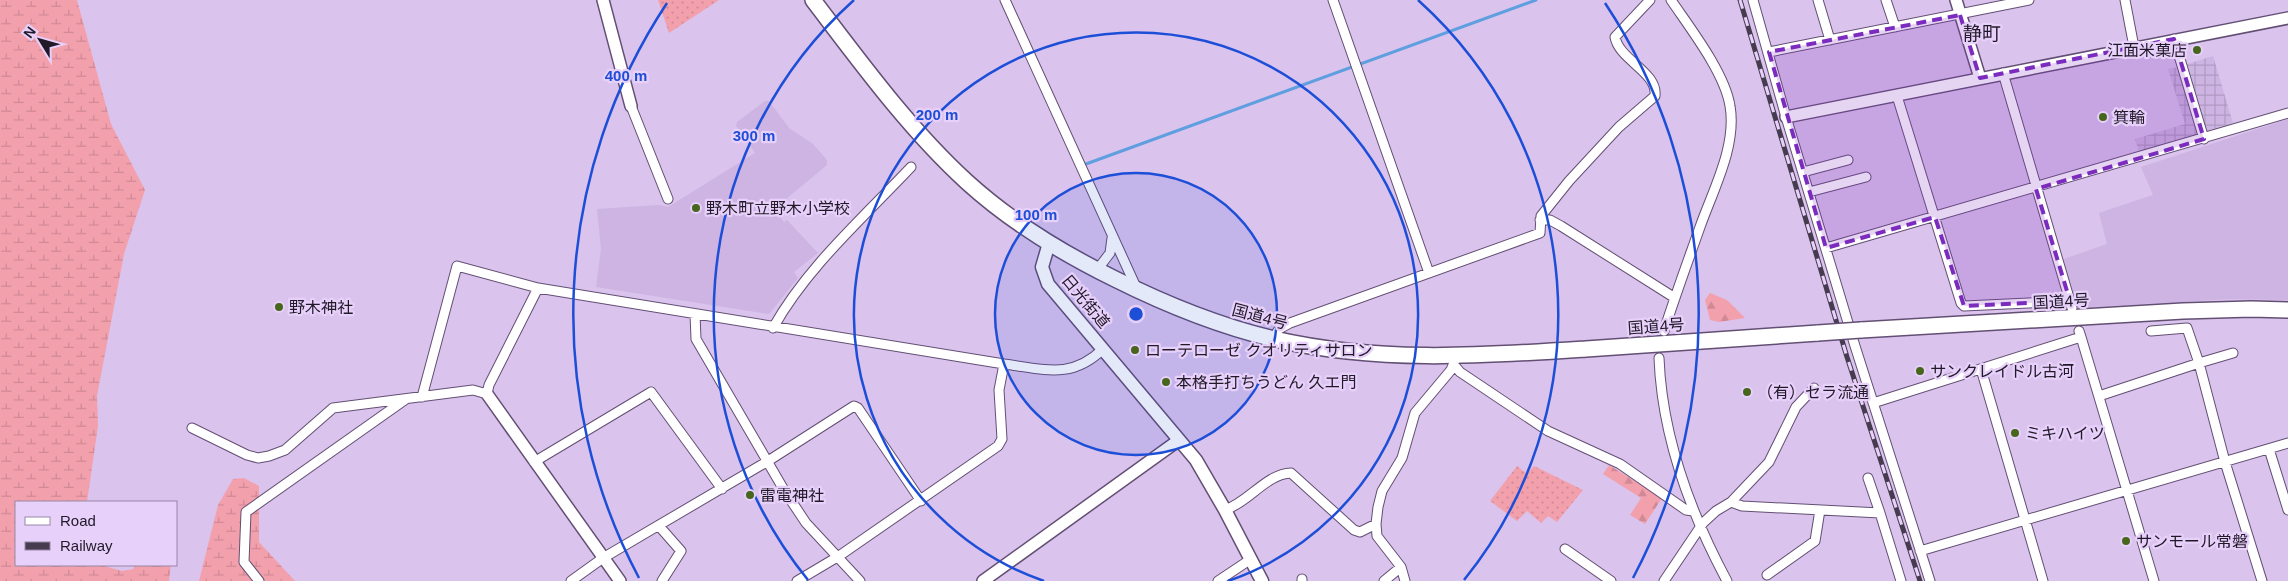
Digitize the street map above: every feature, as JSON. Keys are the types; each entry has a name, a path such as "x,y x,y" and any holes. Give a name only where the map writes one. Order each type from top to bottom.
{"highway":[{"path":"813,0 884,92 930,144 987,198 1049,243"},
{"name":"国道4号","path":"1049,243 1138,291 1223,325 1273,339 1378,355 1455,361 1862,330 2174,312 2251,309 2288,310"}],"main road":[{"name":"日光街道","path":"1049,243 1042,267 1048,284 1201,468 1262,581"}],"street":[{"path":"603,0 631,106 668,199"},
{"path":"1005,0 1130,278 1138,291"},
{"path":"1333,0 1430,273"},
{"path":"1273,339 1279,329 1290,324 1540,233 1540,220 1547,209 1607,139 1655,96 1652,83 1623,52 1615,37 1650,0"},
{"path":"1664,331 1724,161 1730,139 1731,116 1728,97 1711,62 1699,39 1671,0"},
{"path":"1753,0 1786,117 1930,581"},
{"path":"1818,0 1830,40"},
{"path":"1886,0 1894,28"},
{"path":"1956,0 1980,78"},
{"path":"1769,52 2029,0"},
{"path":"2125,0 2134,47"},
{"path":"1786,117 2288,18"},
{"path":"2174,39 2204,139"},
{"path":"1897,96 1961,303 1964,306 2071,304 2003,73"},
{"path":"1826,248 2036,189 2288,113"},
{"path":"1803,172 1848,160"},
{"path":"773,328 780,314 819,265 911,167"},
{"path":"1809,192 1866,177"},
{"path":"1540,220 1550,220 1561,226 1675,298"},
{"path":"1098,270 1110,253 1112,238"},
{"path":"422,397 456,266 538,288 773,328 851,338 1004,364 1064,371 1076,367 1103,349"},
{"path":"487,394 489,385 538,288"},
{"path":"695,314 696,338 806,523 839,556 860,581"},
{"path":"2151,331 2187,328 2199,363 2225,462 2262,581"},
{"path":"1874,403 2080,334 2154,581"},
{"path":"2099,396 2233,353"},
{"path":"1659,358 1663,410 1692,511 1727,581"},
{"path":"1405,581 1401,567 1377,536 1376,524 1382,491 1402,458 1415,412 1455,361 1460,372 1548,431 1620,464 1686,510 1692,511"},
{"path":"797,581 839,556 921,501 998,446 1002,439 999,390 1004,364"},
{"path":"1980,369 2043,581"},
{"path":"1664,581 1704,523 1716,511 1731,502 1769,462 1782,440 1796,407 1814,388"},
{"path":"192,428 247,455 258,458 285,450 333,408 473,390 487,394 620,581"},
{"path":"534,462 652,392 722,489"},
{"path":"259,581 244,562 246,512 407,398"},
{"path":"571,581 603,558 722,489 854,406 858,408 921,501"},
{"path":"983,581 1179,440"},
{"path":"1920,551 2288,443"},
{"path":"2269,449 2288,510"},
{"path":"1225,510 1237,506 1278,475 1291,473 1354,530 1360,532 1376,524"},
{"path":"1868,478 1901,581"},
{"path":"1731,502 1742,506 1880,513"},
{"path":"1767,575 1815,541 1820,510"},
{"path":"658,526 681,551 662,581"},
{"path":"1565,549 1612,581"},
{"path":"1218,581 1250,559"},
{"path":"1384,581 1401,567"}],"highlighted area":[{"path":"1960,15 1980,78 2174,39 2204,139 2036,189 2070,301 1964,306 1935,217 1826,248 1769,52"}],"shaded area":[{"path":"2213,56 2233,123 2207,131 2187,64"},
{"path":"2178,67 2199,137 2140,155 2135,139 2185,124 2168,69"},
{"name":"野木町立野木小学校","path":"765,101 769,101 789,128 813,144 827,160 827,165 774,209 784,222 787,220 818,253 794,272 798,278 769,314 596,287 601,249 597,209 659,205 668,207 755,153 736,126 737,122"},
{"path":"2288,119 2288,300 2232,299 2075,308 2061,260 2107,244 2099,213 2153,195 2141,167"}],"green space":[{"path":"0,0 77,0 111,124 145,190 124,254 97,396 98,426 87,501 15,501 15,566 104,566 122,571 133,569 134,566 171,566 169,581 0,581"},
{"path":"658,0 719,0 669,33"},
{"path":"1710,293 1727,300 1745,318 1719,322 1710,320 1705,300"},
{"path":"1609,465 1662,498 1645,524 1630,515 1641,498 1603,474"},
{"path":"1517,466 1527,474 1534,466 1583,490 1557,522 1548,516 1541,523 1527,511 1517,521 1490,501"},
{"path":"244,478 259,486 259,542 295,581 199,581 218,505 233,479"}],"waterway":[{"path":"1086,164 1536,0"}],"railway":[{"path":"1740,0 1847,357 1920,581"}],"place":[{"name":"江面米菓店","path":"2197,50"},
{"name":"箕輪","path":"2103,117"},
{"name":"野木町立野木小学校","path":"696,208"},
{"name":"野木神社","path":"279,307"},
{"name":"ローテローゼ クオリティサロン","path":"1135,350"},
{"name":"サンクレイドル古河","path":"1920,371"},
{"name":"本格手打ちうどん 久エ門","path":"1166,382"},
{"name":"（有）セラ流通","path":"1747,392"},
{"name":"ミキハイツ","path":"2015,433"},
{"name":"雷電神社","path":"750,495"},
{"name":"サンモール常磐","path":"2126,541"}],"district":[{"name":"静町","path":"1982,33"}]}
